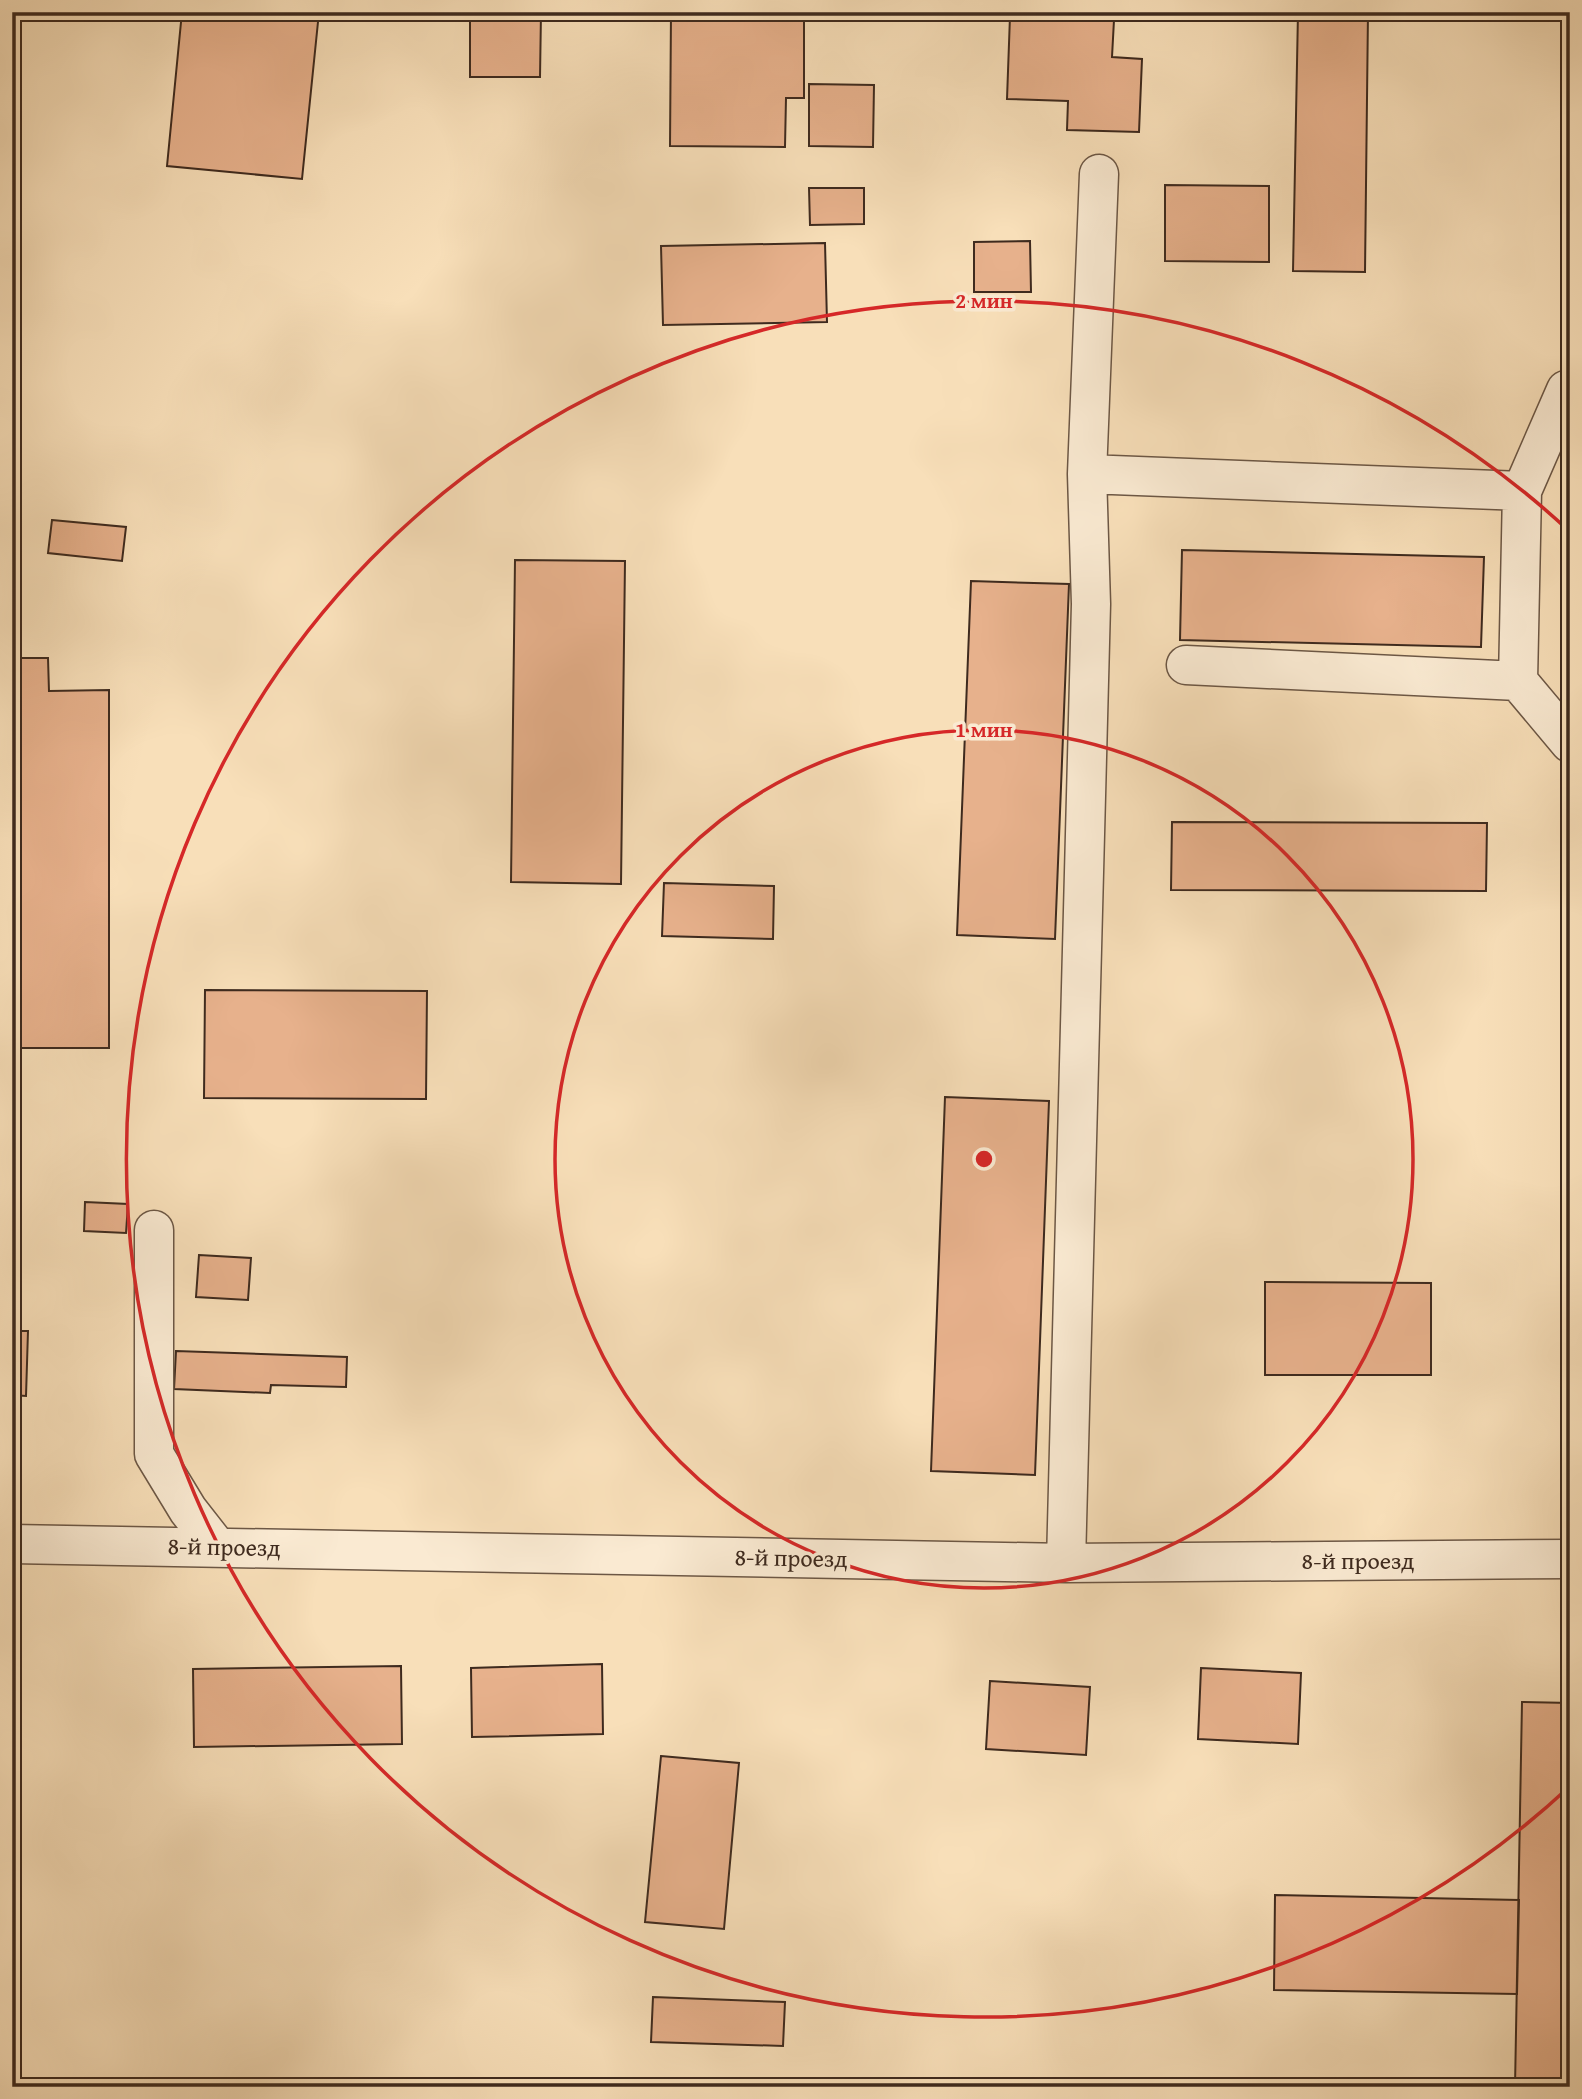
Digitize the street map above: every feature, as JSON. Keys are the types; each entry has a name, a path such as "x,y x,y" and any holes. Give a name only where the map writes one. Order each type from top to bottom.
{"street":[{"path":"1066,1563 1091,604 1087,474 1099,174"},
{"path":"1566,390 1521,491 1518,681 1570,743"},
{"path":"1087,474 1521,491"},
{"path":"1186,665 1518,681"},
{"path":"154,1230 154,1454 188,1510 217,1547"},
{"name":"8-й проезд","path":"12,1544 1066,1563 1570,1559"}],"building":[{"path":"182,12 319,12 302,179 167,166"},
{"path":"470,12 541,12 540,77 470,77"},
{"path":"671,12 804,12 804,98 786,98 785,147 670,146"},
{"path":"1298,12 1368,12 1365,272 1293,271"},
{"path":"1010,16 1114,20 1112,57 1142,59 1139,132 1067,130 1068,101 1007,99"},
{"path":"809,84 874,85 873,147 809,146"},
{"path":"1165,185 1269,186 1269,262 1165,261"},
{"path":"809,188 864,188 864,224 810,225"},
{"path":"1030,241 1031,292 974,292 974,242"},
{"path":"825,243 827,322 663,325 661,246"},
{"path":"52,520 126,527 122,561 48,553"},
{"path":"1182,550 1484,557 1481,647 1180,640"},
{"path":"515,560 625,561 621,884 511,882"},
{"path":"971,581 1069,584 1055,939 957,935"},
{"path":"12,658 48,658 49,691 109,690 109,1048 12,1048"},
{"path":"1172,822 1487,823 1486,891 1171,890"},
{"path":"664,883 774,886 773,939 662,936"},
{"path":"205,990 427,991 426,1099 204,1098"},
{"path":"945,1097 1049,1101 1035,1475 931,1471"},
{"path":"85,1202 128,1204 126,1233 84,1231"},
{"path":"199,1255 251,1258 248,1300 196,1297"},
{"path":"1265,1282 1431,1283 1431,1375 1265,1375"},
{"path":"12,1331 28,1331 26,1396 12,1395"},
{"path":"176,1351 347,1357 346,1387 271,1385 270,1393 174,1389"},
{"path":"602,1664 603,1734 472,1737 471,1668"},
{"path":"401,1666 402,1744 194,1747 193,1669"},
{"path":"1201,1668 1301,1673 1298,1744 1198,1739"},
{"path":"990,1681 1090,1687 1086,1755 986,1749"},
{"path":"1522,1702 1570,1703 1570,2087 1515,2087"},
{"path":"661,1756 739,1763 724,1929 645,1922"},
{"path":"1275,1895 1519,1900 1517,1994 1274,1990"},
{"path":"653,1997 785,2002 783,2046 651,2042"}]}
